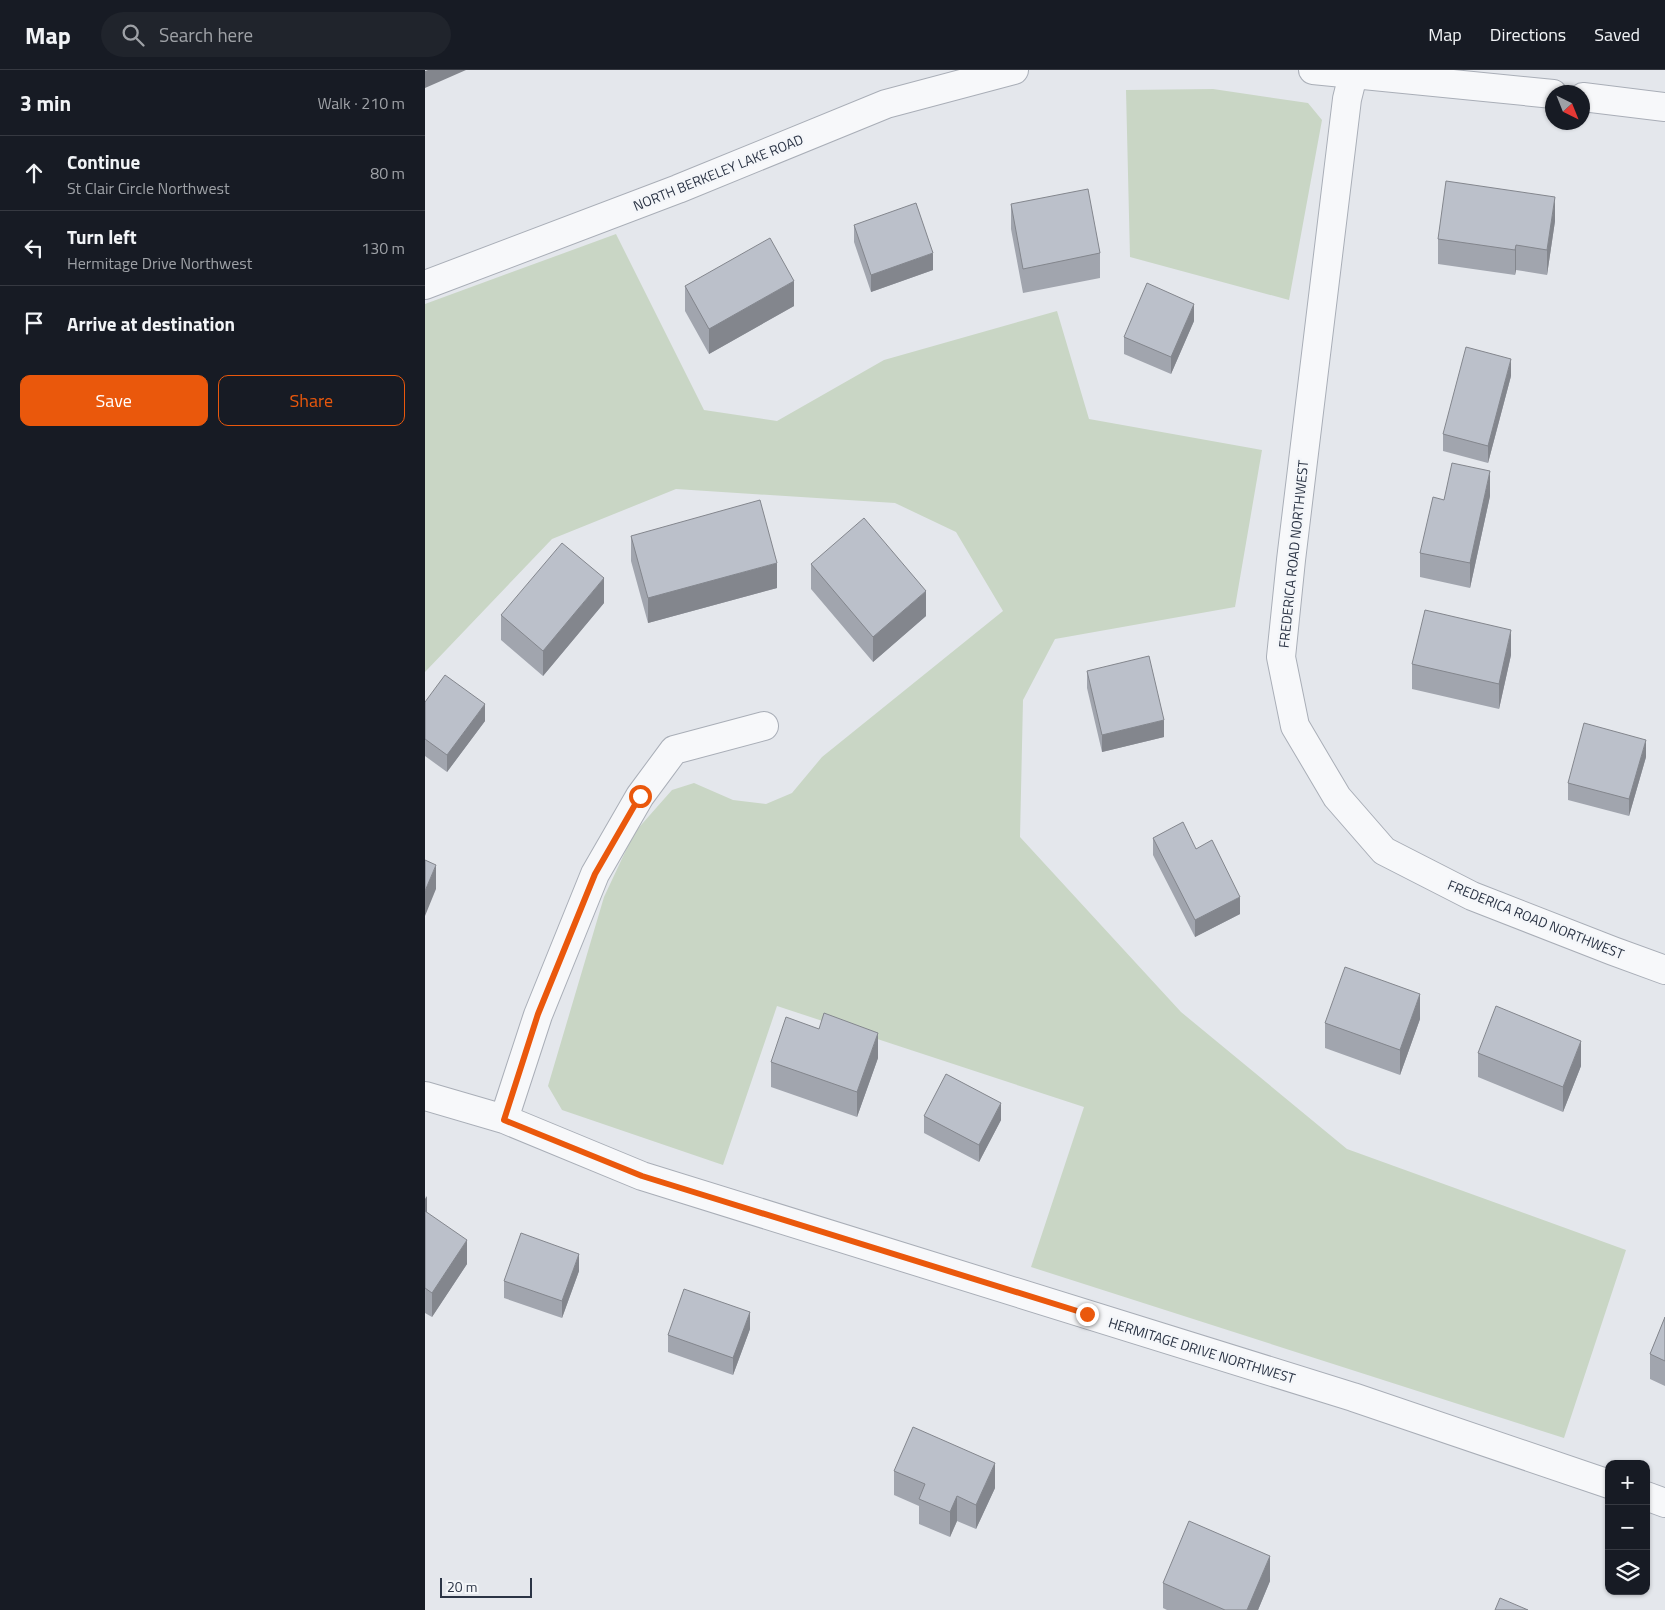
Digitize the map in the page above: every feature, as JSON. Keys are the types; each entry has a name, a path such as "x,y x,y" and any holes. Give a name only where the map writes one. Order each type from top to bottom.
{"street":[{"name":"NORTH BERKELEY LAKE ROAD","path":"425,285 678,189 886,104 1014,70"},
{"path":"1313,70 1545,93"},
{"name":"FREDERICA ROAD NORTHWEST","path":"1353,75 1347,99 1292,550 1281,657 1295,726 1337,797 1385,851 1472,896 1665,970"},
{"path":"1590,98 1665,107"},
{"path":"504,1120 538,1014 595,874 640,796 674,750 764,726"},
{"name":"HERMITAGE DRIVE NORTHWEST","path":"425,1096 504,1120 642,1176 1353,1397 1605,1483"},
{"path":"1650,1497 1665,1503"}],"green space":[{"path":"1213,89 1308,103 1322,120 1289,300 1130,257 1126,90"},
{"path":"616,234 704,410 777,421 884,360 1057,311 1089,419 1262,450 1235,607 1055,639 1023,700 1020,837 1181,1012 1347,1149 1626,1250 1564,1438 1031,1267 1084,1107 777,1006 723,1165 562,1110 548,1086 604,897 634,833 672,790 694,783 733,800 766,804 792,793 822,757 1003,611 956,532 895,503 676,489 552,539 425,672 425,304"}],"building":[{"path":"1446,181 1555,197 1547,250 1516,245 1515,250 1438,239"},
{"path":"1088,189 1100,253 1023,269 1011,204"},
{"path":"916,203 933,253 871,275 854,225"},
{"path":"770,238 794,281 709,329 685,286"},
{"path":"1147,283 1194,304 1171,357 1124,337"},
{"path":"1466,347 1511,359 1488,446 1443,434"},
{"path":"1452,463 1490,471 1470,563 1420,553 1433,497 1444,500"},
{"path":"760,500 777,563 648,598 631,536"},
{"path":"864,518 926,591 873,637 811,564"},
{"path":"562,543 604,578 543,651 501,615"},
{"path":"1425,610 1511,630 1499,684 1412,664"},
{"path":"1149,656 1164,720 1102,735 1087,671"},
{"path":"445,675 485,704 447,755 425,739 425,702"},
{"path":"1584,723 1646,740 1629,799 1568,783"},
{"path":"1183,822 1196,849 1212,840 1240,897 1195,920 1153,838"},
{"path":"425,860 436,865 425,891"},
{"path":"1345,967 1420,994 1400,1050 1325,1023"},
{"path":"1496,1006 1581,1041 1563,1087 1478,1053"},
{"path":"824,1013 878,1033 857,1092 771,1062 786,1017 819,1029"},
{"path":"946,1074 1001,1103 979,1145 924,1116"},
{"path":"425,1211 467,1240 432,1293 425,1288"},
{"path":"521,1233 579,1254 562,1301 504,1281"},
{"path":"684,1289 750,1312 733,1358 668,1335"},
{"path":"1665,1317 1665,1361 1650,1354"},
{"path":"913,1427 995,1463 976,1505 957,1496 950,1512 919,1499 925,1484 894,1471"},
{"path":"1189,1521 1270,1556 1247,1610 1225,1610 1163,1583"},
{"path":"1500,1598 1528,1610 1495,1610"}],"route":[{"path":"640,796 595,874 538,1014 504,1120 642,1176 1087,1314"}]}
